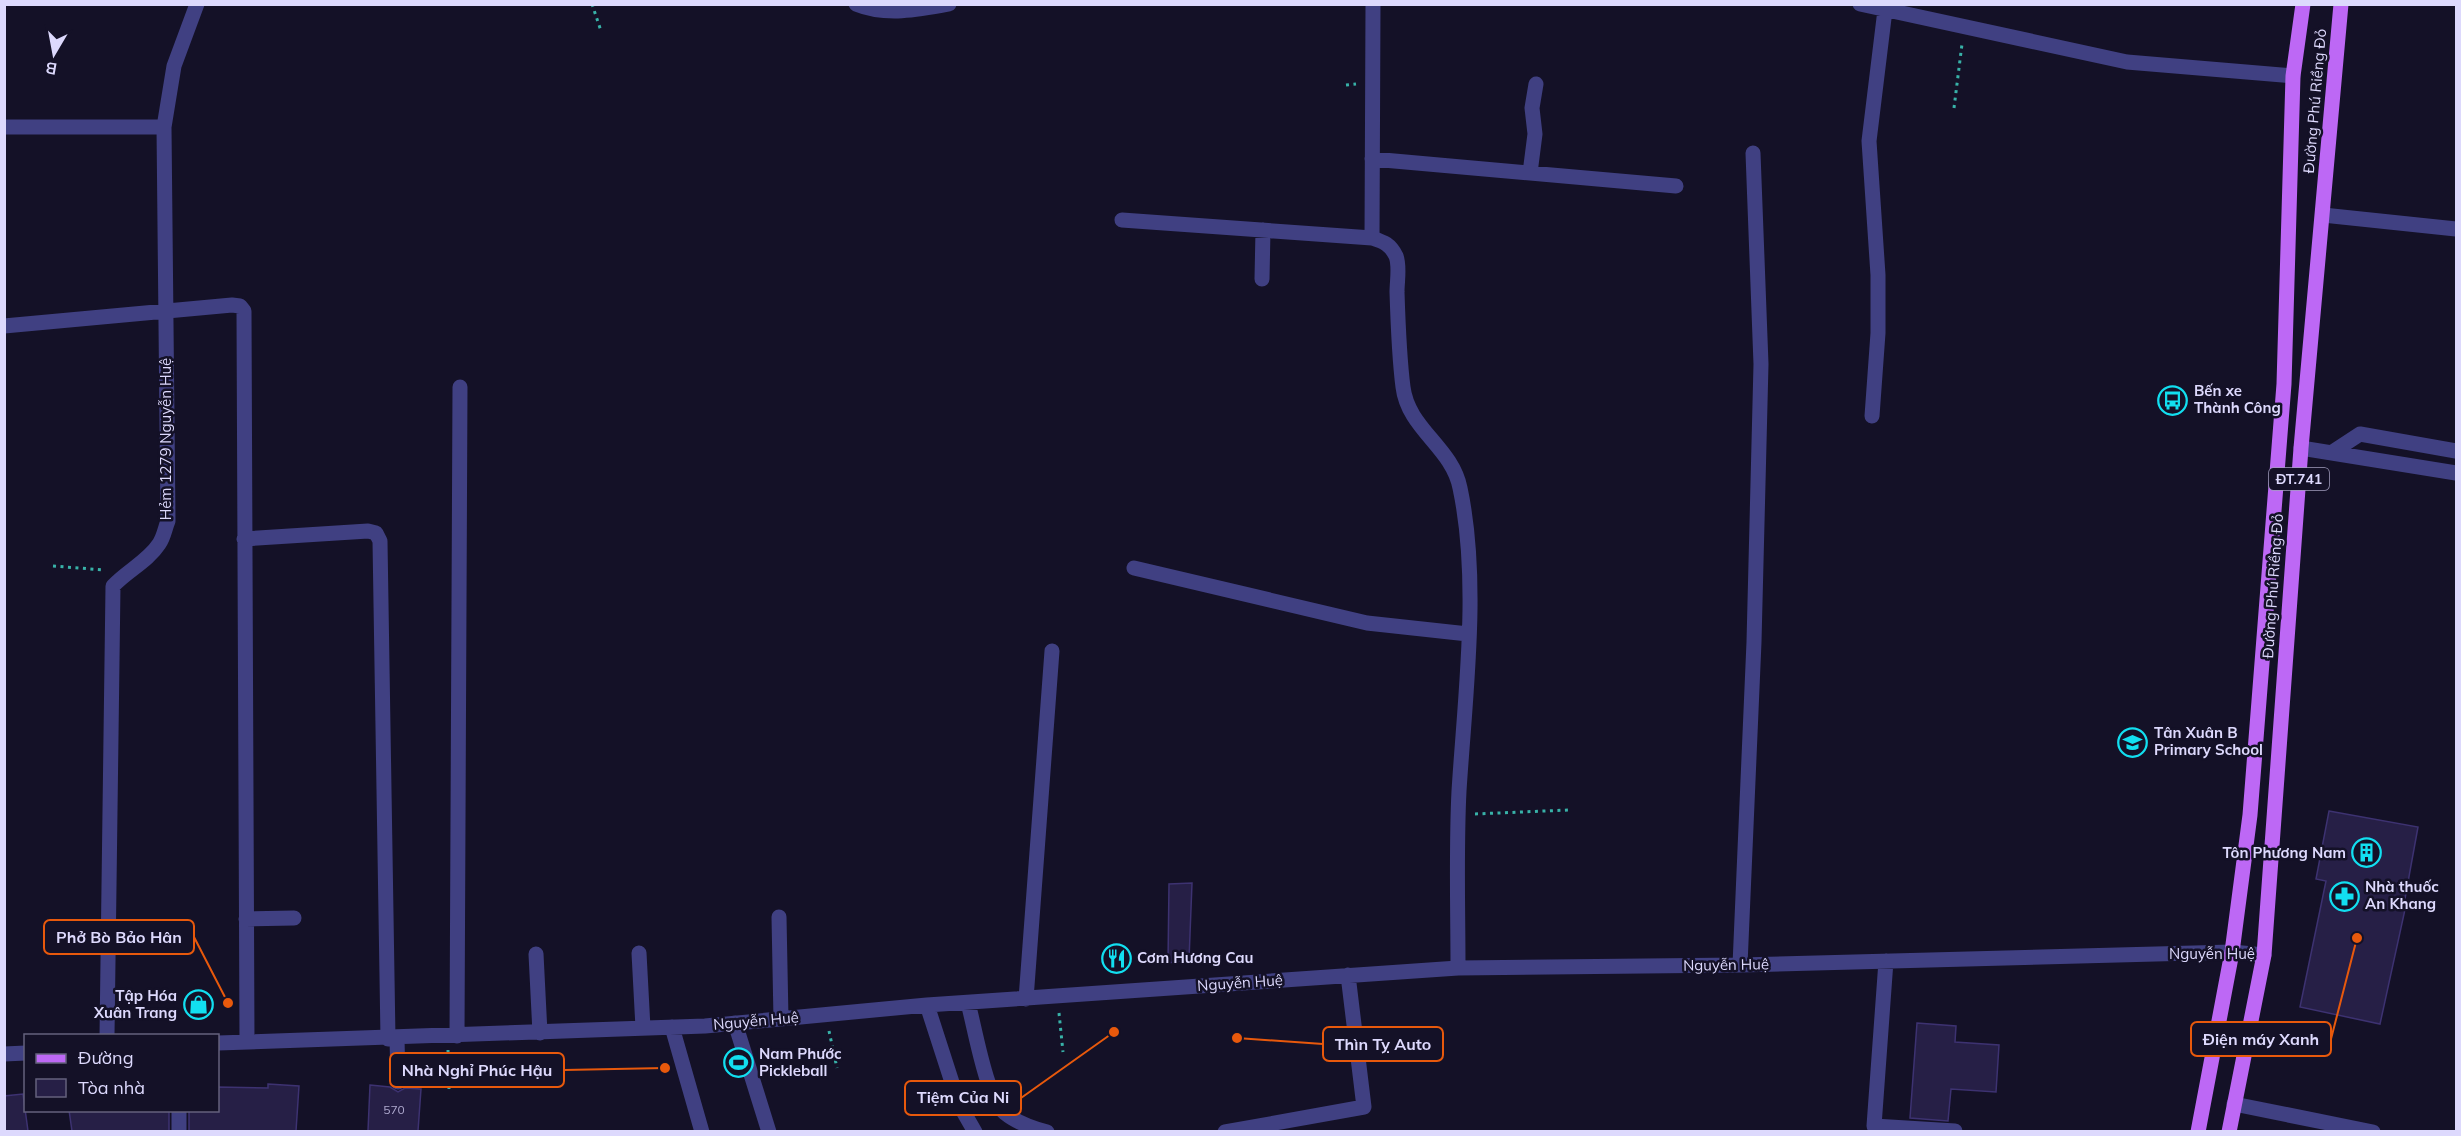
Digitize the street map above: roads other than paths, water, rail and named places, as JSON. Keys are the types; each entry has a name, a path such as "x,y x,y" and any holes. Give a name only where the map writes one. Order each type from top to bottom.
{"main road":[{"name":"Đường Phú Riềng Đỏ","path":"2198,1131 2232,952 2250,815 2283,402 2293,76 2303,4"},
{"name":"Đường Phú Riềng Đỏ","path":"2229,1131 2264,955 2301,448 2341,4"}],"street":[{"name":"Hẻm 1279 Nguyễn Huệ","path":"106,1034 113,586 161,542 168,521 164,127 174,66 197,4"},
{"path":"856,4 880,11 924,9 949,4"},
{"path":"1372,238 1373,4"},
{"path":"1860,4 2127,62 2293,76"},
{"path":"1872,416 1878,333 1878,275 1869,141 1885,10"},
{"path":"1530,173 1535,134 1532,108 1536,84"},
{"path":"4,127 164,127"},
{"path":"1740,965 1754,642 1761,364 1753,153"},
{"path":"1372,159 1676,186"},
{"path":"2323,215 2457,229"},
{"path":"1122,220 1372,238 1388,244 1397,259 1398,341 1403,390 1410,412 1424,433 1442,450 1460,486 1469,569 1459,814 1458,968"},
{"path":"1262,279 1263,230"},
{"path":"4,326 232,305 240,306 244,311 246,1042"},
{"path":"452,1036 460,387"},
{"path":"2331,453 2360,434 2457,451"},
{"path":"2301,448 2457,473"},
{"path":"244,539 368,531 376,533 380,541 392,1038 398,1082"},
{"path":"1134,568 1367,623 1468,634"},
{"path":"1026,999 1052,651"},
{"path":"779,917 781,1019"},
{"path":"246,919 294,918"},
{"name":"Nguyễn Huệ","path":"219,1043 672,1027 927,1005 1458,968 1740,965 2232,952 2264,955"},
{"path":"639,953 643,1028"},
{"path":"536,954 540,1033"},
{"path":"1886,961 1874,1126 1956,1131"},
{"path":"1225,1131 1364,1107 1348,975"},
{"path":"968,1003 992,1094 1004,1112 1031,1128 1047,1131"},
{"path":"927,1005 958,1104 975,1131"},
{"path":"735,1023 769,1131"},
{"path":"672,1027 702,1131"},
{"path":"4,1054 24,1053"},
{"path":"2234,1104 2373,1131"},
{"path":"179,1112 179,1131"}],"place":[{"name":"Bến xe Thành Công","path":"2173,400"},
{"name":"Tân Xuân B Primary School","path":"2133,742"},
{"name":"Tôn Phương Nam","path":"2367,853"},
{"name":"Nhà thuốc An Khang","path":"2344,896"},
{"name":"Điện máy Xanh","path":"2357,938"},
{"name":"Cơm Hương Cau","path":"1116,958"},
{"name":"Phở Bò Bảo Hân","path":"228,1003"},
{"name":"Tập Hóa Xuân Trang","path":"198,1005"},
{"name":"Tiệm Của Ni","path":"1114,1032"},
{"name":"Thìn Tỵ Auto","path":"1237,1038"},
{"name":"Nam Phước Pickleball","path":"738,1063"},
{"name":"Nhà Nghỉ Phúc Hậu","path":"665,1068"}]}
